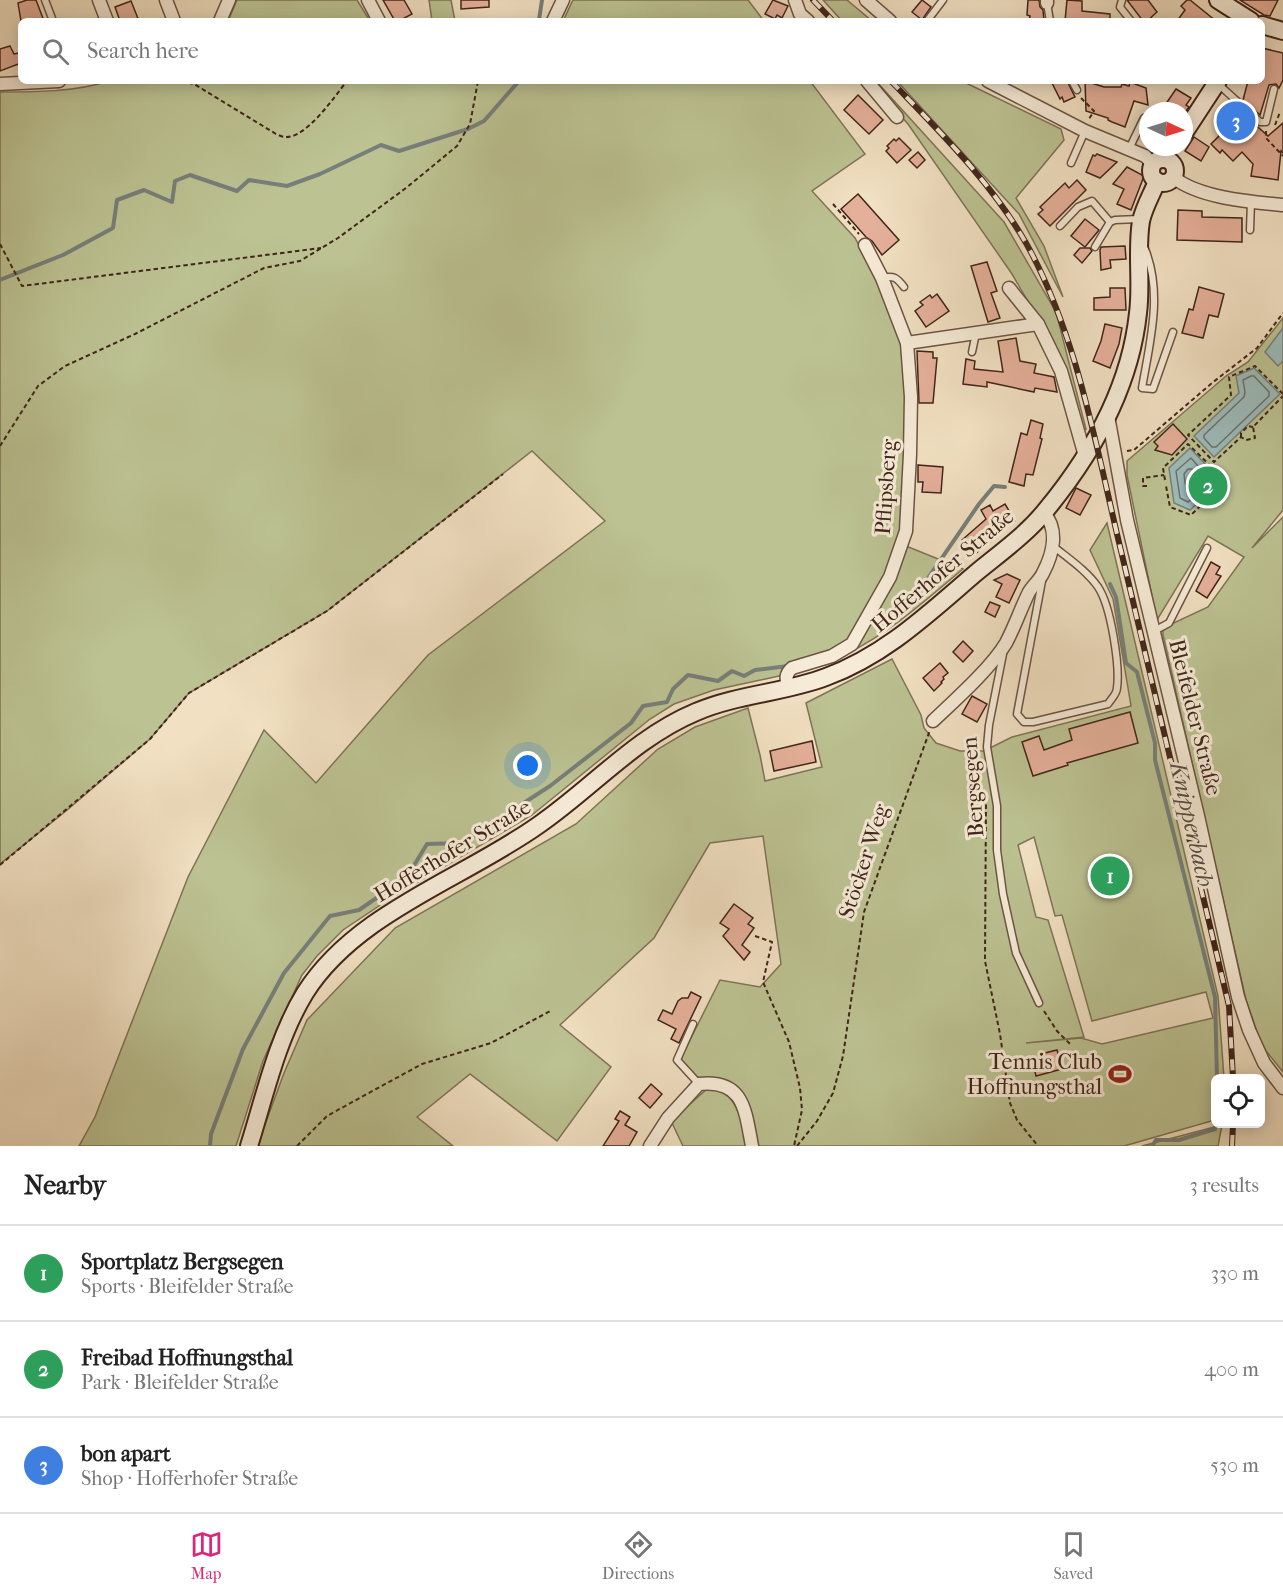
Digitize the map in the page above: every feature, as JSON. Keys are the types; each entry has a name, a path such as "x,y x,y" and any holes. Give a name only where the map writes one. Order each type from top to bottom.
{"street":[{"path":"99,0 106,18"},
{"path":"166,0 173,18"},
{"path":"221,18 229,0"},
{"path":"368,0 377,18"},
{"path":"555,18 564,0"},
{"path":"795,0 800,14 805,18"},
{"path":"866,0 887,18"},
{"path":"1218,0 1246,18"},
{"path":"1265,26 1283,31"},
{"path":"0,84 18,83"},
{"path":"870,84 897,117"},
{"path":"994,84 1085,131 1165,166 1191,189 1251,201 1283,204"},
{"path":"1193,119 1216,84"},
{"name":"Hofferhofer Straße","path":"249,1146 272,1069 294,1014 320,972 357,936 402,906 524,836 572,800 628,753 664,728 697,711 718,704 821,679 879,652 910,630 1015,541 1044,513 1085,456 1108,416 1123,380 1136,332 1139,309 1141,219 1165,166"},
{"name":"Pflipsberg","path":"788,687 786,677 792,668 832,656 852,644 874,608 899,555 906,531 911,397 907,343 882,278 865,245"},
{"path":"1009,288 1038,324 1061,371 1085,456"},
{"path":"907,343 1038,324"},
{"name":"Bleifelder Straße","path":"1108,416 1127,520 1198,816 1238,997 1249,1030 1264,1063 1283,1088"},
{"name":"Bergsegen","path":"1005,644 1030,590 1043,574 1053,546 1053,527 1044,513"},
{"path":"933,721 978,677 1005,644"},
{"path":"650,1146 668,1118 699,1084 715,1082 727,1086 738,1096 745,1112 752,1146"}],"lane":[{"path":"45,0 52,18"},
{"path":"929,18 943,0"},
{"path":"1122,0 1120,7 1129,18"},
{"path":"1047,1 1050,18"},
{"path":"1074,84 1077,90"},
{"path":"1219,84 1260,122 1266,122 1274,89"},
{"path":"1129,149 1139,128"},
{"path":"1071,163 1085,131"},
{"path":"1060,226 1078,207 1092,201 1110,222"},
{"path":"1250,230 1251,201"},
{"path":"1095,247 1110,222 1141,219"},
{"path":"1140,237 1152,268 1155,314 1142,388 1153,389 1173,332"},
{"path":"882,278 896,277 904,287"},
{"path":"972,352 976,333"},
{"name":"Bergsegen","path":"1043,574 1017,714 1024,722 1033,722 1108,704 1118,690 1115,648 1107,608 1099,588 1083,570 1053,546"},
{"path":"1153,631 1169,623 1207,548"},
{"name":"Bergsegen","path":"1005,644 989,724 988,762 997,807 997,850 1003,894 1016,952 1039,1003"},
{"path":"693,1024 677,1060 699,1084"}],"path":[{"path":"194,84 276,134 286,137 298,134 310,125 344,84"},
{"path":"0,446 38,386 65,366 135,334 264,268 300,261 406,188 457,146 471,124 478,84"},
{"path":"1077,90 1084,102 1094,111 1085,131"},
{"path":"1276,124 1280,112"},
{"path":"1266,122 1266,138 1283,156"},
{"path":"833,204 857,231 865,245"},
{"path":"0,244 22,286 322,247"},
{"path":"1116,455 1134,450 1212,383 1247,357 1257,348 1283,313"},
{"path":"1255,366 1283,396 1253,427 1248,426 1241,433 1241,437 1214,462 1188,435 1231,395 1229,377 1255,366"},
{"path":"1241,437 1251,441 1255,438 1253,427"},
{"path":"1165,480 1163,468 1188,444 1226,481 1191,515 1170,507 1166,486"},
{"path":"1198,453 1202,449"},
{"path":"0,865 150,739 189,693 327,611 503,474"},
{"path":"1147,486 1143,486 1143,478 1164,475"},
{"name":"Stöcker Weg","path":"796,1146 817,1121 833,1093 843,1056 864,912 933,721"},
{"path":"986,793 985,961 1000,1034 1010,1103 1017,1120 1038,1146"},
{"path":"755,936 772,942 763,982 789,1042 800,1088 802,1110 796,1146"},
{"path":"1039,1003 1057,1031 1070,1044"},
{"path":"297,1146 327,1116 422,1064 491,1043 552,1010"}],"green space":[{"path":"237,0 357,0 368,18 229,18"},
{"path":"429,0 451,0 454,18 432,18"},
{"path":"573,0 748,0 762,18 564,18"},
{"path":"823,0 847,0 868,18 839,18"},
{"path":"812,84 865,154 812,191 855,238 869,264 902,341 907,371 904,511 897,554 850,640 779,676 714,690 674,704 650,719 532,815 394,896 343,930 302,975 263,1061 236,1146 79,1146 95,1117 188,877 264,730 316,783 428,655 605,521 532,451 327,611 189,693 150,739 0,864 0,92 69,89 96,85"},
{"path":"872,84 879,84 1004,222 1056,312 1086,429 1081,431 1065,365 1012,274 908,124"},
{"path":"900,84 968,84 1061,129 1064,140 1016,198 1044,246 1063,297 1019,214"},
{"path":"1283,318 1283,510 1252,548 1283,517 1283,1072 1262,1046 1246,1000 1163,635 1163,628 1208,607 1244,557 1208,536 1157,620 1127,475 1127,461 1226,376 1248,362"},
{"path":"1107,523 1218,996 1224,1074 1211,1074 1211,1121 1124,1146 756,1146 735,1086 718,1079 700,1081 680,1060 720,980 760,987 781,964 763,836 710,843 654,938 560,1025 611,1067 557,1141 470,1074 417,1117 453,1146 257,1146 284,1073 307,1020 395,928 576,824 658,749 695,727 748,708 765,781 822,767 806,703 892,659 921,715 924,728 936,743 960,751 984,751 1012,737 1131,706 1113,599 1090,550","holes":["1034,837 1055,916 1062,915 1092,1021 1206,992 1213,1018 1102,1044 1081,1038 1026,1043 1084,1037 1048,920 1036,917 1018,845"]},
{"path":"906,546 963,569 894,625 848,653"},
{"path":"708,1088 718,1090 732,1101 741,1118 747,1146 683,1146 671,1121"},
{"path":"1211,1128 1221,1128 1218,1146 1142,1146"}],"water":[{"path":"1283,328 1283,361 1278,366 1265,352"},
{"path":"1254,368 1280,394 1214,457 1194,436 1239,393 1236,376"},
{"path":"1190,448 1221,481 1190,510 1174,503 1169,468"}],"building":[{"path":"36,0 43,18 20,18 18,3"},
{"path":"383,0 404,0 412,14 405,18 393,18"},
{"path":"461,0 489,0 489,7 461,9"},
{"path":"773,0 788,6 782,18 777,15 773,18 765,14"},
{"path":"922,0 931,7 923,18 920,18 912,12"},
{"path":"1028,0 1039,0 1044,18 1030,18 1027,15"},
{"path":"1067,0 1082,1 1082,11 1110,14 1110,18 1065,18"},
{"path":"1127,0 1148,0 1157,12 1150,18 1141,18"},
{"path":"1190,0 1212,18 1179,18 1185,10 1181,6"},
{"path":"1240,0 1278,0 1270,16 1264,15"},
{"path":"131,1 138,18 119,18 115,7"},
{"path":"10,46 14,54 18,53 18,64 0,71 0,49"},
{"path":"1265,49 1283,53 1283,80 1279,88 1276,84 1269,85 1260,115 1243,100 1247,84 1265,84"},
{"path":"1052,84 1068,84 1075,97 1064,102 1062,97 1060,99"},
{"path":"1085,84 1121,87 1122,84 1129,86 1135,84 1146,88 1148,102 1134,101 1125,127 1108,118 1086,111"},
{"path":"1176,89 1191,98 1188,102 1167,102"},
{"path":"858,95 883,120 869,134 844,110"},
{"path":"1232,106 1268,136 1283,123 1283,153 1281,151 1278,180 1251,176 1253,164 1242,152 1233,161 1222,150 1220,153 1211,144 1229,126 1220,117"},
{"path":"1194,137 1209,147 1201,161 1193,156"},
{"path":"899,138 911,150 897,163 886,151 889,148 887,146 894,139 896,141"},
{"path":"918,152 925,160 917,168 909,160"},
{"path":"1097,154 1117,162 1100,178 1086,172 1093,155"},
{"path":"1127,167 1144,176 1131,210 1117,204 1124,189 1113,184"},
{"path":"1077,180 1086,190 1050,226 1038,214 1043,210 1040,207 1065,183 1069,188"},
{"path":"858,194 899,240 882,255 872,241 841,209"},
{"path":"1178,210 1202,211 1202,217 1242,218 1242,242 1177,240"},
{"path":"1085,219 1099,230 1085,247 1071,236"},
{"path":"1125,246 1126,259 1110,260 1111,268 1101,270 1101,247"},
{"path":"1080,248 1090,248 1092,251 1082,263 1074,255"},
{"path":"987,262 997,291 991,293 1000,318 988,322 971,266"},
{"path":"1199,287 1224,294 1218,317 1209,315 1203,338 1182,333 1189,309 1193,310"},
{"path":"1110,288 1125,288 1126,310 1094,310 1094,298 1110,297"},
{"path":"937,294 949,311 926,327 915,311 923,305 920,302 930,295 932,298"},
{"path":"1105,324 1122,328 1110,368 1093,361"},
{"path":"1016,338 1020,361 1036,364 1034,373 1054,377 1057,392 1035,388 1034,392 987,382 987,387 963,384 966,359 975,361 974,369 1003,372 998,341"},
{"path":"917,351 933,352 933,358 937,358 933,403 919,403"},
{"path":"1031,420 1043,424 1040,438 1042,439 1033,475 1026,474 1024,486 1009,482 1021,433 1027,435"},
{"path":"1173,424 1187,439 1172,455 1155,450 1158,446 1154,442"},
{"path":"918,465 943,467 941,493 922,492 923,482 918,482"},
{"path":"1076,488 1091,495 1080,515 1066,508"},
{"path":"1005,504 1015,521 988,536 992,540 974,555 962,540 986,519 981,510 990,505 993,511"},
{"path":"1211,562 1220,567 1216,574 1221,576 1207,598 1196,591"},
{"path":"1007,574 1020,580 1009,603 996,597 1002,584 994,580"},
{"path":"990,602 1000,606 995,617 985,612"},
{"path":"963,641 973,651 963,662 953,652"},
{"path":"940,663 948,673 934,691 923,678"},
{"path":"972,696 987,704 977,722 962,714"},
{"path":"1130,712 1138,743 1067,763 1068,765 1033,776 1022,742 1039,736 1044,750 1072,740 1069,729"},
{"path":"812,741 816,762 774,771 770,751"},
{"path":"734,904 753,918 748,924 754,928 742,945 750,952 744,960 723,936 729,929 720,923"},
{"path":"691,992 701,997 679,1043 671,1039 676,1029 658,1020 663,1010 672,1014 678,1001 688,998"},
{"path":"1057,1050 1062,1069 1036,1076 1032,1060 1042,1057 1041,1054"},
{"path":"651,1084 662,1094 650,1108 639,1098"},
{"path":"620,1111 630,1117 625,1125 637,1132 629,1146 603,1146 619,1121 615,1119"}],"waterway":[{"path":"539,18 542,0"},
{"path":"0,280 63,255 113,228 117,200 144,190 172,202 175,181 190,175 237,191 249,180 287,186 320,174 381,145 399,151 468,129 484,121 516,84"},
{"path":"881,624 913,600 979,504 994,486 1005,487"},
{"name":"Knipperbach","path":"1110,584 1116,597 1126,663 1137,672 1155,743 1155,760 1215,997 1217,1074"},
{"path":"210,1146 211,1134 243,1049 284,973 330,916 359,910 407,877 427,844 462,843 550,786 631,723 643,706 667,702 673,689 688,675 718,681 732,671 744,676 755,670 788,666"},
{"name":"Knipperbach","path":"1152,1146 1156,1140 1179,1140 1215,1128"}],"railway":[{"path":"813,0 830,18"},
{"path":"894,84 964,158 1012,221 1044,279 1073,355 1229,1006 1233,1074"},
{"path":"1232,1146 1233,1128"}],"place":[{"name":"bon apart","path":"1236,121"},
{"name":"Freibad Hoffnungsthal","path":"1208,486"},
{"name":"Sportplatz Bergsegen","path":"1110,876"},
{"name":"Tennis Club Hoffnungsthal","path":"1120,1074"}]}
